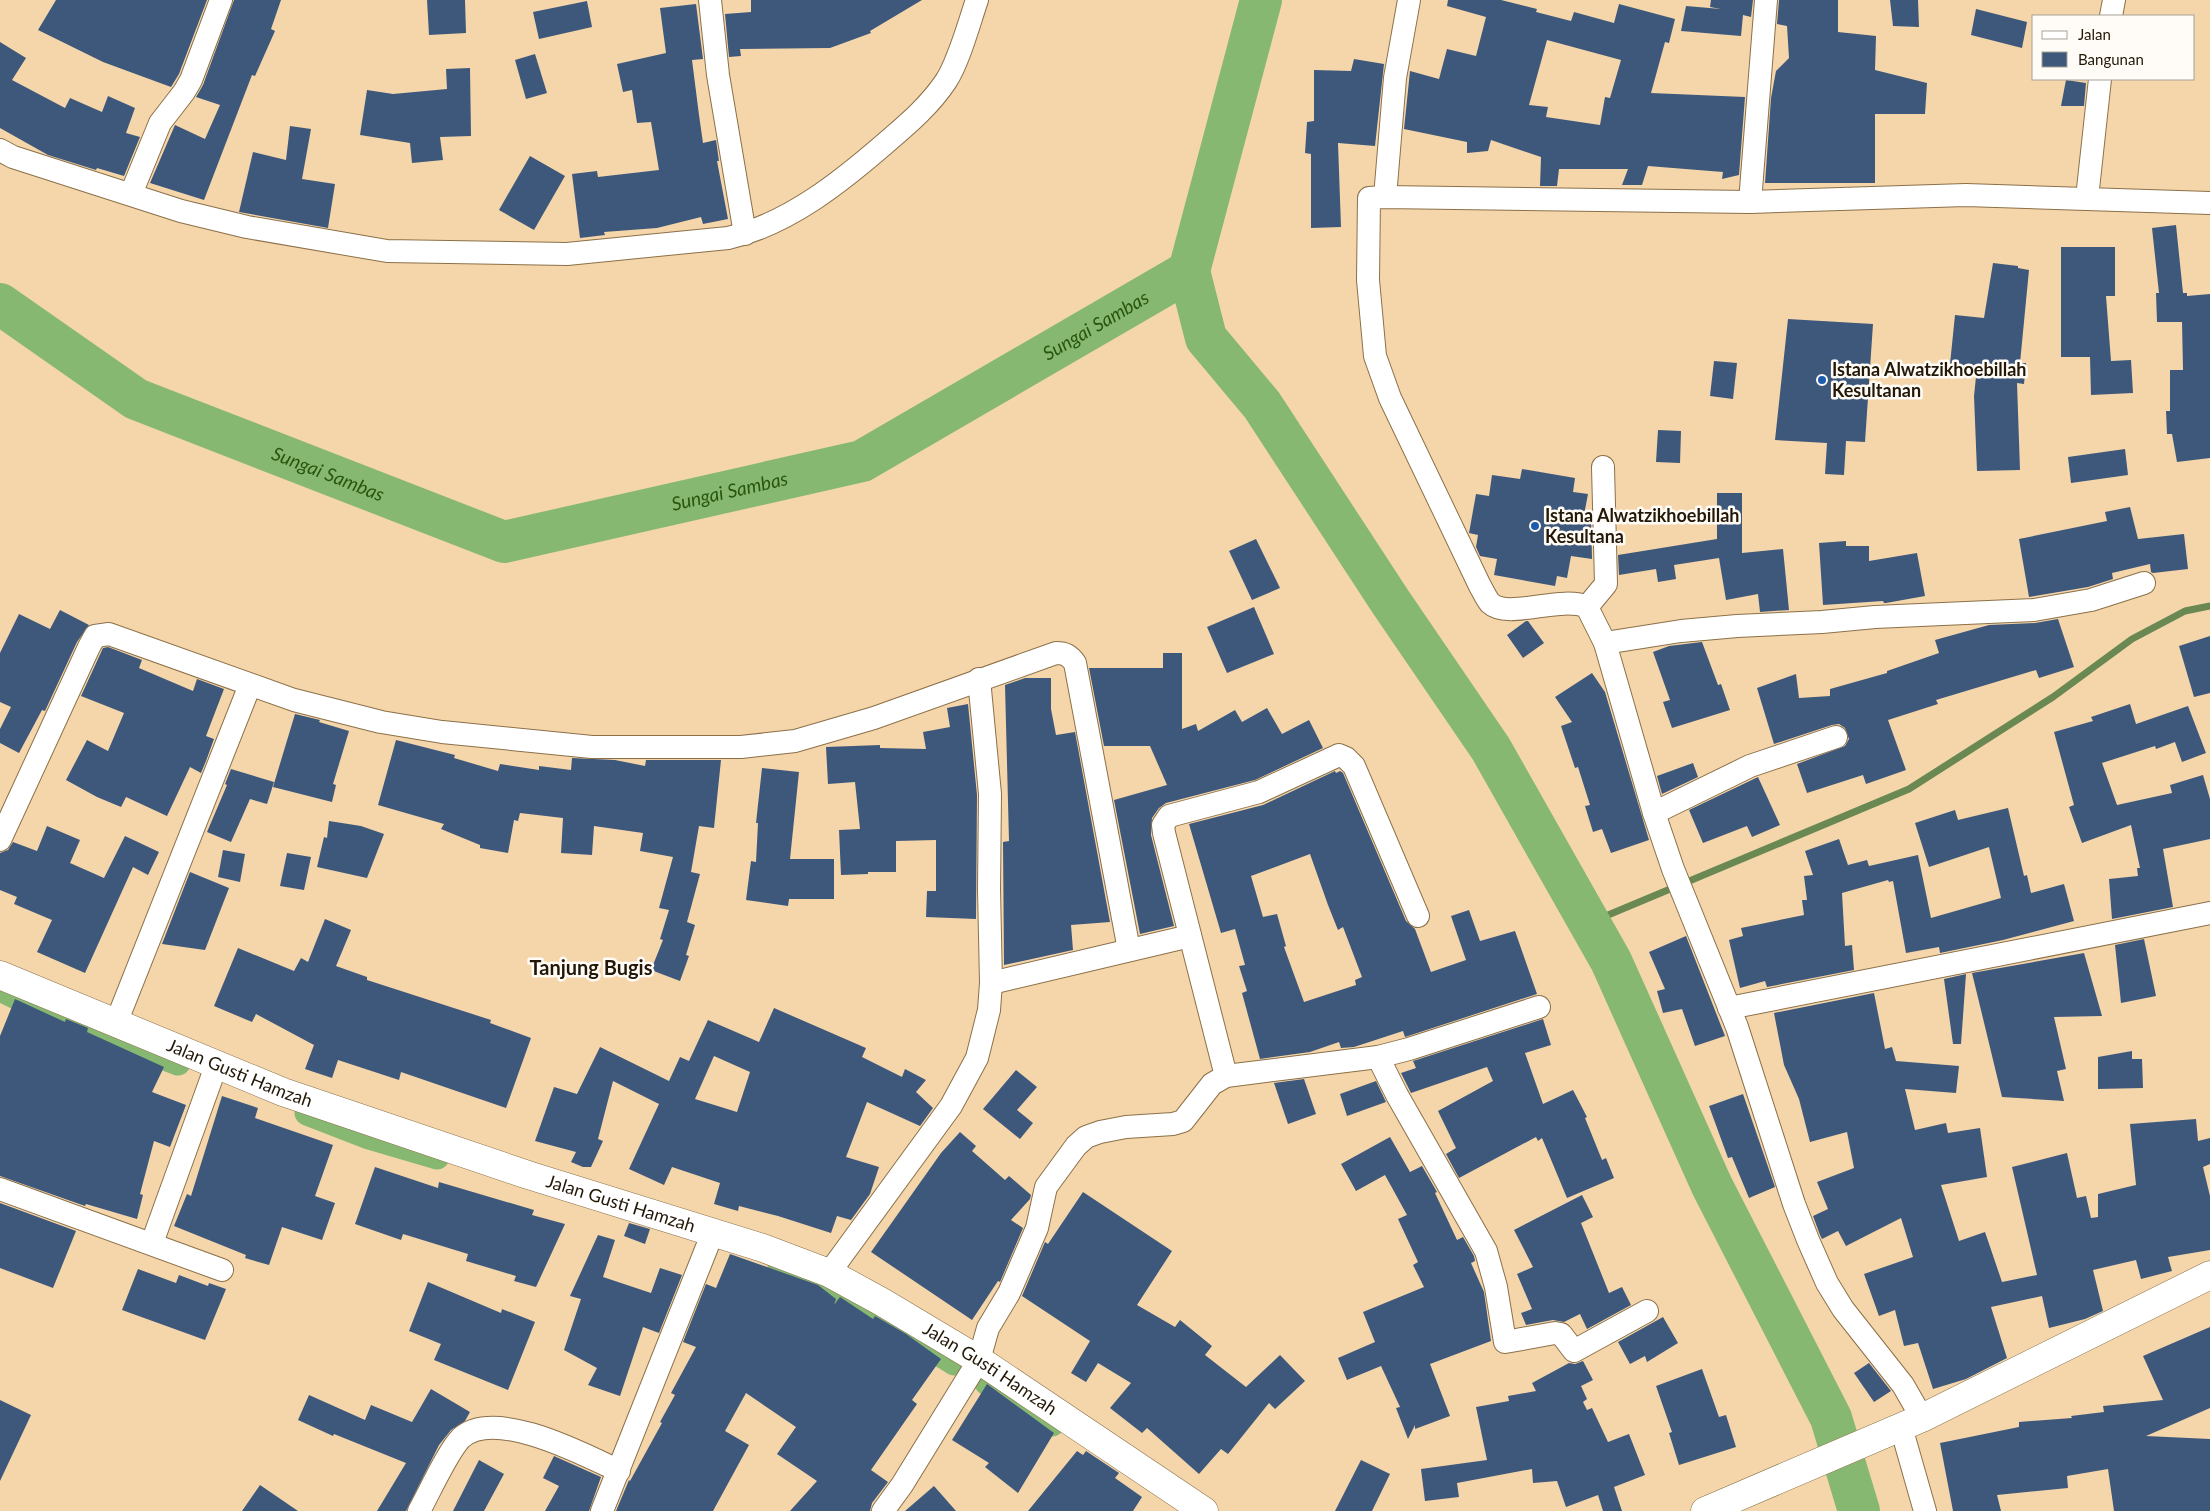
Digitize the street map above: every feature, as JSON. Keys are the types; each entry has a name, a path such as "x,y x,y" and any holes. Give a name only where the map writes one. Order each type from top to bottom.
{"street":[{"path":"131,194 160,123 191,80 221,0"},
{"path":"710,0 718,75 745,234"},
{"path":"0,150 20,159 181,210 247,227 403,252 567,254 728,238 745,234 793,211 850,174 916,116 931,101 947,80 977,0"},
{"path":"1385,196 1395,78 1409,0"},
{"path":"1750,202 1766,0"},
{"path":"2111,15 2114,0"},
{"path":"2087,198 2100,80"},
{"path":"1925,1511 1904,1425 1903,1385 1842,1309 1827,1283 1794,1204 1762,1102 1729,1008 1688,901 1673,869 1654,813 1605,644 1587,606 1572,602 1520,608 1500,608 1490,602 1476,577 1390,398 1375,356 1368,280 1369,198 1385,196 1750,202 1966,195 2210,203"},
{"path":"1587,606 1606,584 1603,467"},
{"path":"1605,644 1681,631 1737,626 1822,622 1875,617 2034,610 2091,600 2144,583"},
{"path":"0,840 95,636 109,634 250,685 381,722 442,732 592,747 741,747 795,741 874,718 979,679 1056,653 1063,653 1069,656 1075,663 1130,950"},
{"path":"829,1274 951,1106 977,1058 989,1010 991,983 989,889 990,794 979,679"},
{"path":"116,1023 250,685"},
{"path":"1654,813 1750,766 1836,737"},
{"path":"1226,1076 1164,833 1163,825 1169,816 1258,792 1339,755 1346,758 1354,766 1418,916"},
{"path":"1729,1008 2210,913"},
{"path":"991,983 1190,936"},
{"name":"Jalan Gusti Hamzah","path":"0,975 216,1066 283,1092 528,1175 762,1248 829,1274 891,1307 979,1360 1199,1510"},
{"path":"883,1511 902,1484 979,1360 988,1328 1009,1292 1037,1228 1046,1187 1076,1146 1086,1137 1126,1126 1173,1124 1183,1121 1212,1084 1226,1076 1378,1057 1409,1049 1539,1007"},
{"path":"1378,1057 1397,1095 1486,1250 1496,1287 1505,1342 1555,1332 1561,1334 1574,1351 1647,1311"},
{"path":"152,1243 216,1066"},
{"path":"0,1190 152,1243 222,1270"},
{"path":"602,1511 713,1232"},
{"path":"1714,1507 1904,1425 2210,1275"},
{"path":"419,1511 455,1446 461,1439 475,1431 490,1428 527,1433 556,1441 619,1471"}],"building":[{"path":"56,0 207,0 179,74 171,87 103,62 38,30"},
{"path":"234,0 281,0 271,29 275,31 255,76 252,75 204,200 150,183 175,125 205,139 220,105 196,97 203,85"},
{"path":"427,0 465,0 466,33 429,35"},
{"path":"751,0 922,0 870,31 871,33 830,48 740,49 741,56 729,57 725,14 751,12"},
{"path":"1448,0 1501,0 1537,9 1536,12 1571,21 1574,12 1614,23 1619,4 1675,19 1669,43 1665,42 1651,93 1745,97 1739,175 1722,179 1723,172 1648,166 1642,185 1622,185 1628,169 1559,169 1557,186 1540,186 1541,157 1491,140 1488,151 1467,153 1467,142 1404,129 1410,71 1439,79 1447,49 1476,56 1486,17 1447,6","holes":["1547,40 1621,60 1610,98 1605,97 1600,125 1546,117 1548,107 1529,105"]},
{"path":"1711,0 1753,0 1751,17 1743,15 1741,36 1681,31 1686,6 1721,9 1710,7"},
{"path":"1779,0 1838,0 1838,32 1876,36 1875,70 1927,83 1925,114 1875,114 1875,183 1765,183 1771,98 1776,71 1789,58 1787,26 1777,24"},
{"path":"1890,0 1918,0 1919,27 1893,26"},
{"path":"587,1 592,27 539,39 533,12"},
{"path":"696,4 703,59 692,60 703,143 716,140 719,161 717,161 728,219 703,224 701,217 657,228 604,232 605,235 580,238 572,174 597,171 598,177 659,170 651,122 637,123 632,90 623,92 617,64 666,53 660,8"},
{"path":"1976,9 2027,22 2022,48 1971,35"},
{"path":"0,42 26,58 12,80 65,108 70,98 102,112 108,96 135,108 126,133 140,137 124,176 97,168 96,170 48,155 0,128"},
{"path":"535,54 547,93 526,99 515,60"},
{"path":"1354,59 1384,64 1375,146 1338,143 1341,227 1311,228 1311,154 1305,153 1307,122 1314,121 1314,70 1351,71"},
{"path":"470,68 471,136 440,137 443,160 412,163 410,143 360,135 367,90 393,94 447,89 446,69"},
{"path":"2066,80 2086,83 2084,106 2061,106"},
{"path":"290,126 311,129 302,179 335,184 328,228 239,212 253,152 286,160"},
{"path":"530,156 565,176 534,230 499,210"},
{"path":"2176,225 2183,293 2187,293 2187,296 2210,294 2210,458 2177,462 2172,434 2167,434 2166,411 2170,411 2170,370 2183,370 2182,322 2157,322 2156,293 2159,293 2152,228"},
{"path":"2061,247 2115,247 2115,296 2106,296 2111,361 2131,360 2133,393 2091,395 2090,357 2061,357"},
{"path":"1993,263 2018,266 2018,268 2029,270 2020,363 2026,363 2024,384 2017,383 2020,470 1977,471 1974,396 1977,367 1950,364 1955,315 1984,318"},
{"path":"1788,319 1873,324 1865,442 1846,441 1844,475 1825,474 1827,443 1775,440"},
{"path":"1714,361 1737,363 1733,399 1710,396"},
{"path":"1658,430 1681,431 1680,463 1656,462"},
{"path":"2125,449 2128,475 2071,483 2068,457"},
{"path":"1522,469 1575,478 1573,492 1588,494 1584,515 1591,516 1592,559 1571,556 1567,578 1557,576 1555,586 1494,575 1497,559 1480,556 1476,547 1478,535 1469,533 1476,494 1489,496 1492,475 1520,479"},
{"path":"1717,493 1742,493 1742,553 1783,549 1789,610 1760,612 1758,594 1726,600 1719,558 1674,565 1676,579 1658,582 1656,569 1619,575 1618,555 1717,539"},
{"path":"2130,507 2138,539 2184,534 2188,569 2153,573 2151,572 2150,564 2112,573 2113,579 2088,587 2029,597 2019,539 2107,521 2105,512"},
{"path":"1256,539 1280,588 1252,600 1229,551"},
{"path":"1846,541 1846,546 1869,546 1869,561 1917,553 1925,596 1886,603 1883,601 1823,605 1819,543"},
{"path":"1254,607 1274,654 1227,673 1207,627"},
{"path":"60,610 89,625 77,642 45,711 42,710 19,753 0,743 0,729 11,707 0,702 0,653 19,614 50,629"},
{"path":"2058,619 2074,667 2039,678 2036,670 1936,700 1938,704 1888,720 1906,770 1866,784 1863,775 1807,793 1797,764 1845,746 1849,739 1845,728 1839,724 1832,725 1774,744 1757,688 1796,674 1799,698 1830,696 1830,689 1887,673 1887,671 1939,653 1935,640 1989,625 2035,623"},
{"path":"1528,621 1544,643 1523,658 1507,635"},
{"path":"2210,636 2210,693 2194,697 2179,646"},
{"path":"1702,642 1718,685 1721,684 1730,710 1672,728 1663,702 1670,700 1653,652 1669,646"},
{"path":"108,647 142,660 139,668 193,691 197,679 224,689 206,736 214,739 201,773 190,767 167,816 126,797 121,807 97,797 66,780 87,740 108,751 124,713 81,696 103,648"},
{"path":"1163,653 1182,653 1182,729 1196,724 1198,731 1235,710 1242,722 1267,708 1282,734 1309,720 1323,748 1255,780 1166,803 1159,808 1152,818 1151,835 1174,926 1140,934 1114,800 1167,785 1150,746 1104,746 1089,668 1163,668"},
{"path":"1592,673 1605,692 1649,840 1611,853 1602,829 1593,832 1585,806 1590,805 1578,767 1575,768 1561,726 1572,722 1555,697"},
{"path":"1025,678 1051,678 1051,709 1056,735 1075,732 1110,922 1071,925 1073,950 1004,965 1003,842 1009,841 1005,685"},
{"path":"968,704 977,795 976,919 926,917 927,891 936,891 936,840 896,841 896,872 868,872 868,874 841,875 839,830 860,829 855,782 828,784 826,747 880,745 880,748 926,749 923,732 950,727 947,708"},
{"path":"2130,704 2136,724 2188,706 2206,753 2182,762 2175,742 2156,749 2155,746 2102,763 2117,805 2172,793 2170,785 2203,775 2210,799 2210,839 2163,849 2173,907 2112,919 2109,879 2138,876 2137,868 2140,868 2131,825 2082,843 2069,807 2074,805 2054,732 2093,721 2091,717"},
{"path":"295,714 320,720 319,722 349,731 333,784 336,785 332,802 273,787"},
{"path":"396,740 455,755 454,758 498,771 500,764 539,770 539,766 571,770 572,758 615,760 645,766 646,760 721,760 714,828 699,826 691,872 700,874 687,922 695,925 686,955 689,956 680,981 651,970 663,940 660,939 669,910 659,908 673,857 640,851 643,833 594,826 592,855 561,853 563,818 520,813 518,821 514,820 508,853 480,848 480,845 441,829 444,824 378,805"},
{"path":"1693,763 1698,777 1662,794 1657,776"},
{"path":"762,768 799,772 790,859 834,859 834,899 789,899 788,906 746,900 751,861 756,862 758,823 756,823"},
{"path":"231,769 274,782 267,804 250,799 231,842 207,832 227,785 225,784"},
{"path":"1335,771 1336,773 1340,771 1343,773 1406,921 1415,929 1431,972 1466,960 1451,916 1469,910 1480,941 1515,931 1537,994 1405,1037 1403,1031 1354,1047 1341,1048 1339,1042 1310,1052 1260,1059 1242,993 1247,991 1239,966 1245,965 1235,929 1221,933 1189,824 1263,805","holes":["1310,854 1338,930 1343,927 1362,977 1355,980 1356,985 1304,1002 1284,947 1286,946 1277,914 1263,917 1251,876"]},
{"path":"1758,777 1780,825 1752,837 1747,826 1703,843 1689,810"},
{"path":"2008,808 2024,876 2027,875 2031,893 2064,884 2074,921 2003,940 1940,953 1939,947 1906,953 1893,881 1889,882 1888,880 1842,893 1845,946 1852,945 1854,970 1767,987 1765,981 1740,988 1729,940 1743,936 1741,928 1804,915 1802,900 1807,900 1804,876 1813,875 1805,851 1839,839 1848,865 1867,860 1869,866 1918,855 1931,918 2001,898 1989,847 1929,867 1915,823 1955,810 1958,820"},
{"path":"329,821 361,826 384,834 367,878 317,867 324,837 327,838"},
{"path":"47,826 80,840 70,863 104,878 125,836 159,852 148,875 133,867 85,973 37,952 52,920 14,904 17,897 0,890 0,853 8,850 13,842 37,851"},
{"path":"223,850 245,854 240,882 218,877"},
{"path":"287,853 311,857 304,890 280,886"},
{"path":"190,872 229,888 205,950 162,944"},
{"path":"325,919 351,930 336,966 367,977 367,980 491,1020 490,1023 531,1038 506,1108 401,1072 399,1080 338,1060 332,1078 305,1069 314,1045 256,1014 252,1022 214,1006 238,948 294,971 301,958 308,962"},
{"path":"1686,936 1725,1036 1695,1046 1682,1009 1663,1013 1657,991 1665,989 1649,952"},
{"path":"2144,939 2156,996 2121,1003 2115,945"},
{"path":"2084,953 2102,1016 2054,1017 2066,1069 2057,1071 2064,1101 2002,1097 1972,973"},
{"path":"1966,974 1961,1044 1953,1044 1944,979"},
{"path":"1874,993 1885,1049 1892,1047 1896,1061 1959,1066 1956,1093 1905,1089 1915,1130 1946,1123 1948,1133 1980,1128 1987,1177 1941,1185 1959,1241 1985,1232 2002,1282 2037,1275 2012,1167 2067,1153 2077,1198 2086,1196 2091,1218 2098,1217 2098,1194 2136,1185 2130,1124 2196,1119 2198,1141 2210,1138 2210,1164 2203,1167 2210,1196 2210,1250 2168,1257 2172,1271 2141,1279 2136,1260 2093,1270 2103,1311 2085,1319 2049,1328 2042,1296 1991,1307 2007,1358 1966,1379 1933,1389 1918,1343 1904,1346 1895,1310 1879,1316 1864,1274 1913,1257 1901,1218 1846,1246 1838,1231 1822,1239 1820,1235 1813,1216 1828,1209 1817,1182 1854,1168 1847,1132 1810,1142 1799,1099 1784,1065 1774,1013"},
{"path":"15,999 65,1022 66,1019 88,1028 87,1032 164,1067 152,1092 186,1105 170,1147 154,1141 140,1194 143,1195 137,1219 86,1204 85,1206 0,1176 0,1036"},
{"path":"774,1008 866,1048 862,1057 902,1077 905,1069 926,1080 916,1092 933,1108 920,1126 867,1102 846,1157 879,1167 870,1194 851,1220 837,1216 831,1233 739,1206 738,1211 714,1204 720,1183 672,1167 664,1185 629,1169 659,1104 613,1081 598,1139 603,1141 591,1167 583,1167 571,1162 576,1152 535,1141 554,1087 577,1094 600,1047 669,1081 680,1057 689,1061 708,1020 759,1042","holes":["714,1056 750,1072 737,1112 695,1099"]},
{"path":"1543,1019 1551,1045 1525,1053 1543,1104 1573,1090 1587,1117 1585,1118 1602,1160 1606,1158 1614,1178 1567,1198 1542,1138 1538,1141 1536,1137 1459,1178 1446,1154 1456,1148 1438,1111 1493,1081 1487,1067 1411,1093 1401,1073 1416,1068 1413,1061"},
{"path":"2132,1051 2132,1059 2142,1059 2143,1088 2098,1089 2098,1057"},
{"path":"1016,1070 1037,1087 1017,1110 1033,1123 1020,1139 983,1109"},
{"path":"1304,1079 1316,1114 1288,1124 1274,1083"},
{"path":"1376,1081 1386,1102 1347,1116 1340,1094"},
{"path":"1743,1094 1775,1187 1749,1198 1732,1157 1728,1158 1709,1106"},
{"path":"222,1096 258,1108 255,1118 333,1145 315,1196 335,1203 322,1240 282,1227 269,1265 245,1258 246,1255 174,1226 187,1194 191,1196"},
{"path":"960,1132 976,1146 972,1151 1005,1180 1009,1176 1031,1195 1030,1199 1011,1220 1023,1228 1000,1282 998,1281 972,1320 871,1252 941,1153"},
{"path":"1390,1137 1410,1172 1422,1166 1437,1192 1435,1193 1457,1240 1463,1237 1474,1256 1475,1261 1471,1263 1484,1292 1491,1341 1430,1364 1450,1416 1415,1429 1415,1425 1408,1439 1396,1408 1400,1407 1381,1366 1347,1380 1338,1358 1375,1342 1363,1312 1424,1287 1413,1265 1418,1262 1398,1219 1407,1215 1385,1175 1356,1191 1341,1164"},
{"path":"375,1167 438,1188 439,1182 534,1210 532,1215 565,1224 536,1287 514,1281 516,1276 466,1261 468,1254 403,1234 401,1240 355,1224"},
{"path":"1083,1192 1172,1251 1137,1305 1175,1327 1180,1320 1212,1346 1205,1355 1246,1387 1280,1355 1305,1381 1275,1409 1269,1403 1228,1454 1221,1449 1199,1474 1147,1428 1142,1433 1110,1408 1131,1383 1098,1363 1086,1382 1071,1373 1090,1341 1022,1296 1045,1242 1048,1244"},
{"path":"1582,1195 1593,1217 1581,1223 1609,1293 1622,1287 1631,1305 1587,1329 1580,1314 1564,1322 1553,1320 1526,1325 1521,1313 1532,1309 1517,1274 1533,1267 1514,1230"},
{"path":"0,1203 76,1231 53,1288 0,1268"},
{"path":"629,1223 650,1229 645,1244 624,1236"},
{"path":"598,1235 615,1240 603,1277 651,1293 660,1268 682,1275 659,1333 643,1327 620,1396 588,1385 597,1368 564,1350 581,1299 570,1296"},
{"path":"730,1254 818,1285 836,1299 834,1305 840,1297 873,1319 875,1316 906,1334 941,1359 912,1400 917,1404 871,1470 888,1482 872,1503 870,1511 790,1511 817,1481 777,1454 796,1427 746,1393 725,1431 749,1445 713,1511 616,1511 629,1480 662,1423 660,1422 675,1395 671,1393 696,1347 683,1342 706,1284 716,1288"},
{"path":"138,1269 176,1283 179,1275 208,1286 209,1283 226,1289 205,1340 122,1310"},
{"path":"428,1282 501,1313 502,1309 535,1322 508,1390 434,1360 441,1344 409,1331"},
{"path":"1663,1317 1678,1343 1647,1362 1645,1356 1630,1364 1618,1342"},
{"path":"2210,1327 2210,1408 2146,1436 2210,1439 2210,1511 2114,1511 2108,1469 2067,1476 2068,1488 1997,1495 2001,1511 1953,1511 1940,1443 2019,1427 2019,1422 2072,1418 2071,1416 2104,1412 2103,1406 2163,1400 2143,1356"},
{"path":"1583,1361 1593,1380 1581,1386 1587,1399 1583,1402 1587,1410 1592,1408 1608,1442 1629,1434 1645,1475 1614,1487 1622,1511 1603,1511 1598,1495 1566,1507 1557,1481 1533,1483 1532,1469 1457,1483 1459,1497 1425,1501 1421,1469 1487,1460 1476,1407 1509,1401 1508,1396 1536,1391 1532,1383 1569,1363 1575,1364"},
{"path":"1869,1363 1891,1391 1874,1402 1854,1373"},
{"path":"1702,1369 1719,1417 1726,1415 1736,1447 1679,1465 1669,1433 1672,1432 1656,1386"},
{"path":"987,1384 1054,1433 1018,1493 985,1467 989,1463 952,1440"},
{"path":"431,1389 470,1412 465,1421 451,1430 439,1445 406,1511 377,1511 406,1463 334,1434 333,1436 298,1420 309,1395 365,1420 371,1405 412,1422"},
{"path":"0,1400 31,1415 0,1481"},
{"path":"1077,1451 1083,1455 1086,1451 1119,1473 1115,1478 1142,1497 1133,1511 1028,1511"},
{"path":"554,1456 601,1477 589,1511 545,1511 559,1486 543,1478"},
{"path":"479,1460 504,1474 484,1511 453,1511"},
{"path":"1361,1460 1390,1474 1372,1511 1335,1511"},
{"path":"260,1485 298,1511 242,1511"},
{"path":"934,1486 956,1511 905,1511"}],"waterway":[{"name":"Sungai Sambas","path":"0,304 136,399 504,542 862,461 1189,271 1261,0"},
{"path":"1189,271 1206,338 1262,405 1390,601 1491,749 1611,961 1712,1186 1831,1418 1859,1511"},
{"path":"1589,923 1909,789 2053,697 2132,639 2185,611 2210,606"},
{"path":"0,989 45,1011 178,1063"},
{"path":"307,1113 369,1137 437,1157"},
{"path":"780,1265 917,1340 954,1363"},
{"path":"987,1383 1052,1424"}],"place":[{"name":"Istana Alwatzikhoebillah Kesultanan","path":"1822,380"},
{"name":"Istana Alwatzikhoebillah Kesultana","path":"1535,526"}],"district":[{"name":"Tanjung Bugis","path":"591,968"}]}
